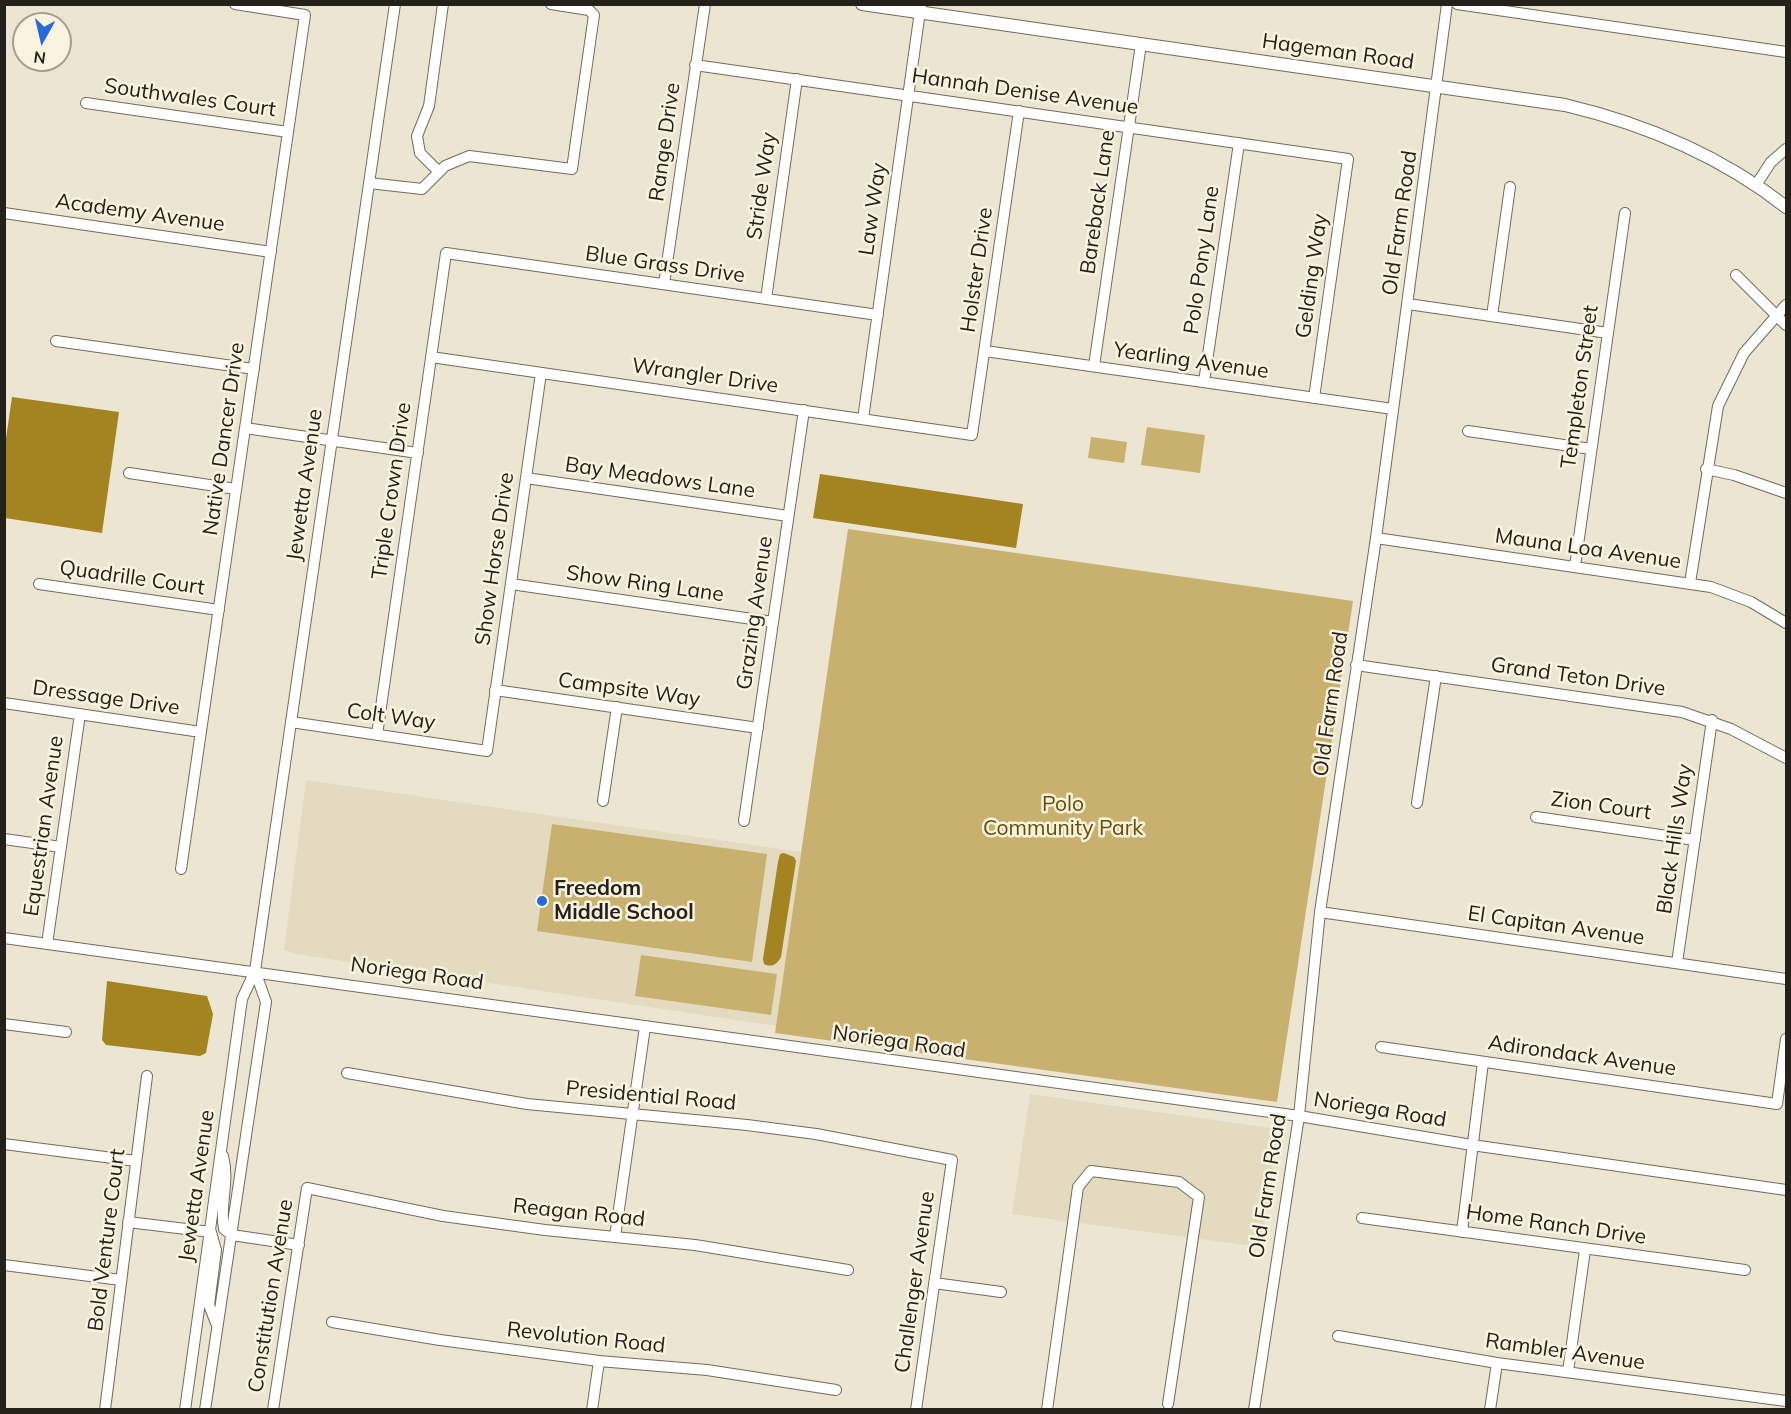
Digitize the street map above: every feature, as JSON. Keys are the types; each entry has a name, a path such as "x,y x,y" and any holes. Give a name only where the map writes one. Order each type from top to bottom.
{"main road":[{"name":"Hageman Road","path":"862,4 921,8 1141,44 1547,101 1617,118 1693,149 1756,185 1786,207"}],"street":[{"name":"Native Dancer Drive","path":"182,869 305,15 235,4"},
{"name":"Jewetta Avenue","path":"185,1410 242,999 255,971 395,4"},
{"path":"439,172 420,153 417,136 429,106 443,4"},
{"path":"369,183 422,189 455,160 480,155 572,169 594,15 590,10 582,7 551,4"},
{"name":"Range Drive","path":"664,284 705,4"},
{"name":"Old Farm Road","path":"1254,1410 1299,1116 1320,912 1376,538 1447,4"},
{"path":"1457,4 1786,52"},
{"name":"Law Way","path":"863,419 921,8"},
{"name":"Bareback Lane","path":"1094,366 1141,44"},
{"name":"Hannah Denise Avenue","path":"696,64 1348,159"},
{"name":"Stride Way","path":"766,299 797,79"},
{"name":"Southwales Court","path":"86,103 288,132"},
{"name":"Holster Drive","path":"972,435 1019,111"},
{"name":"Polo Pony Lane","path":"1204,382 1239,143"},
{"path":"1756,185 1771,162 1786,149"},
{"name":"Gelding Way","path":"1314,398 1348,159"},
{"path":"1492,316 1510,186"},
{"name":"Academy Avenue","path":"4,213 271,252"},
{"name":"Templeton Street","path":"1575,566 1625,213"},
{"name":"Blue Grass Drive","path":"447,253 878,315"},
{"name":"Triple Crown Drive","path":"377,735 447,253"},
{"path":"1736,275 1786,325"},
{"path":"1408,304 1608,333"},
{"path":"1690,583 1713,426 1725,386 1744,353 1786,305"},
{"path":"56,341 254,369"},
{"name":"Yearling Avenue","path":"985,351 1393,410"},
{"name":"Wrangler Drive","path":"431,357 972,435"},
{"name":"Show Horse Drive","path":"486,751 541,373"},
{"name":"Grazing Avenue","path":"744,821 804,410"},
{"path":"245,428 418,453"},
{"path":"1468,432 1591,449"},
{"path":"1706,470 1743,478 1786,493"},
{"path":"129,473 236,489"},
{"name":"Bay Meadows Lane","path":"526,478 788,516"},
{"name":"Mauna Loa Avenue","path":"1376,538 1690,583 1734,595 1786,623"},
{"name":"Quadrille Court","path":"39,584 219,610"},
{"name":"Show Ring Lane","path":"510,584 773,622"},
{"name":"Grand Teton Drive","path":"1356,665 1682,712 1712,720 1786,758"},
{"path":"1418,803 1436,676"},
{"name":"Campsite Way","path":"495,690 758,728"},
{"name":"Dressage Drive","path":"4,703 201,732"},
{"path":"603,801 616,707"},
{"name":"Equestrian Avenue","path":"46,944 80,714"},
{"name":"Black Hills Way","path":"1677,963 1712,720"},
{"name":"Colt Way","path":"291,722 486,751"},
{"name":"Zion Court","path":"1536,817 1695,840"},
{"path":"4,839 61,847"},
{"name":"El Capitan Avenue","path":"1320,912 1786,979"},
{"name":"Noriega Road","path":"4,938 1299,1116 1472,1145 1786,1190"},
{"name":"Jewetta Avenue","path":"205,1410 266,1002 255,971"},
{"path":"4,1024 66,1032"},
{"path":"615,1237 645,1027"},
{"name":"Adirondack Avenue","path":"1382,1047 1777,1104 1786,1039"},
{"path":"1461,1232 1483,1062"},
{"name":"Presidential Road","path":"347,1074 470,1096 816,1134 952,1160"},
{"name":"Bold Venture Court","path":"105,1410 147,1076"},
{"path":"4,1144 136,1161"},
{"path":"222,1150 228,1174 224,1229 232,1235 299,1245"},
{"name":"Challenger Avenue","path":"916,1410 952,1160"},
{"path":"1047,1410 1078,1187 1091,1171 1179,1182 1199,1197 1168,1408"},
{"name":"Reagan Road","path":"307,1188 442,1216 763,1255 848,1270"},
{"name":"Constitution Avenue","path":"273,1410 307,1188"},
{"name":"Home Ranch Drive","path":"1362,1218 1745,1270"},
{"path":"128,1222 210,1232 216,1250 209,1305 217,1326"},
{"path":"1568,1372 1585,1250"},
{"path":"4,1265 121,1280"},
{"path":"934,1283 1001,1292"},
{"name":"Revolution Road","path":"332,1322 599,1361 706,1370 836,1390"},
{"name":"Rambler Avenue","path":"1338,1336 1497,1363 1786,1401"},
{"path":"592,1410 599,1361"},
{"path":"1490,1410 1497,1363"}],"shaded area":[{"path":"12,397 119,412 102,533 5,518 4,452"},
{"path":"820,474 1023,504 1016,548 813,518"},
{"name":"Freedom Middle School","path":"306,780 801,852 776,1026 296,954 284,950"},
{"path":"784,853 794,857 796,861 781,957 769,966 764,964 763,959 778,862 780,854"},
{"path":"107,981 207,996 213,1014 206,1053 200,1056 106,1045 102,1040"},
{"path":"1030,1094 1278,1129 1261,1247 1012,1214"}],"green space":[{"path":"1147,427 1205,435 1200,473 1141,465"},
{"path":"1091,437 1127,442 1124,463 1088,458"},
{"name":"Polo Community Park","path":"848,529 1353,601 1277,1102 775,1033"},
{"path":"552,824 767,854 752,962 537,931"},
{"path":"641,955 777,974 771,1015 635,996"}],"place":[{"name":"Freedom Middle School","path":"542,901"}]}
